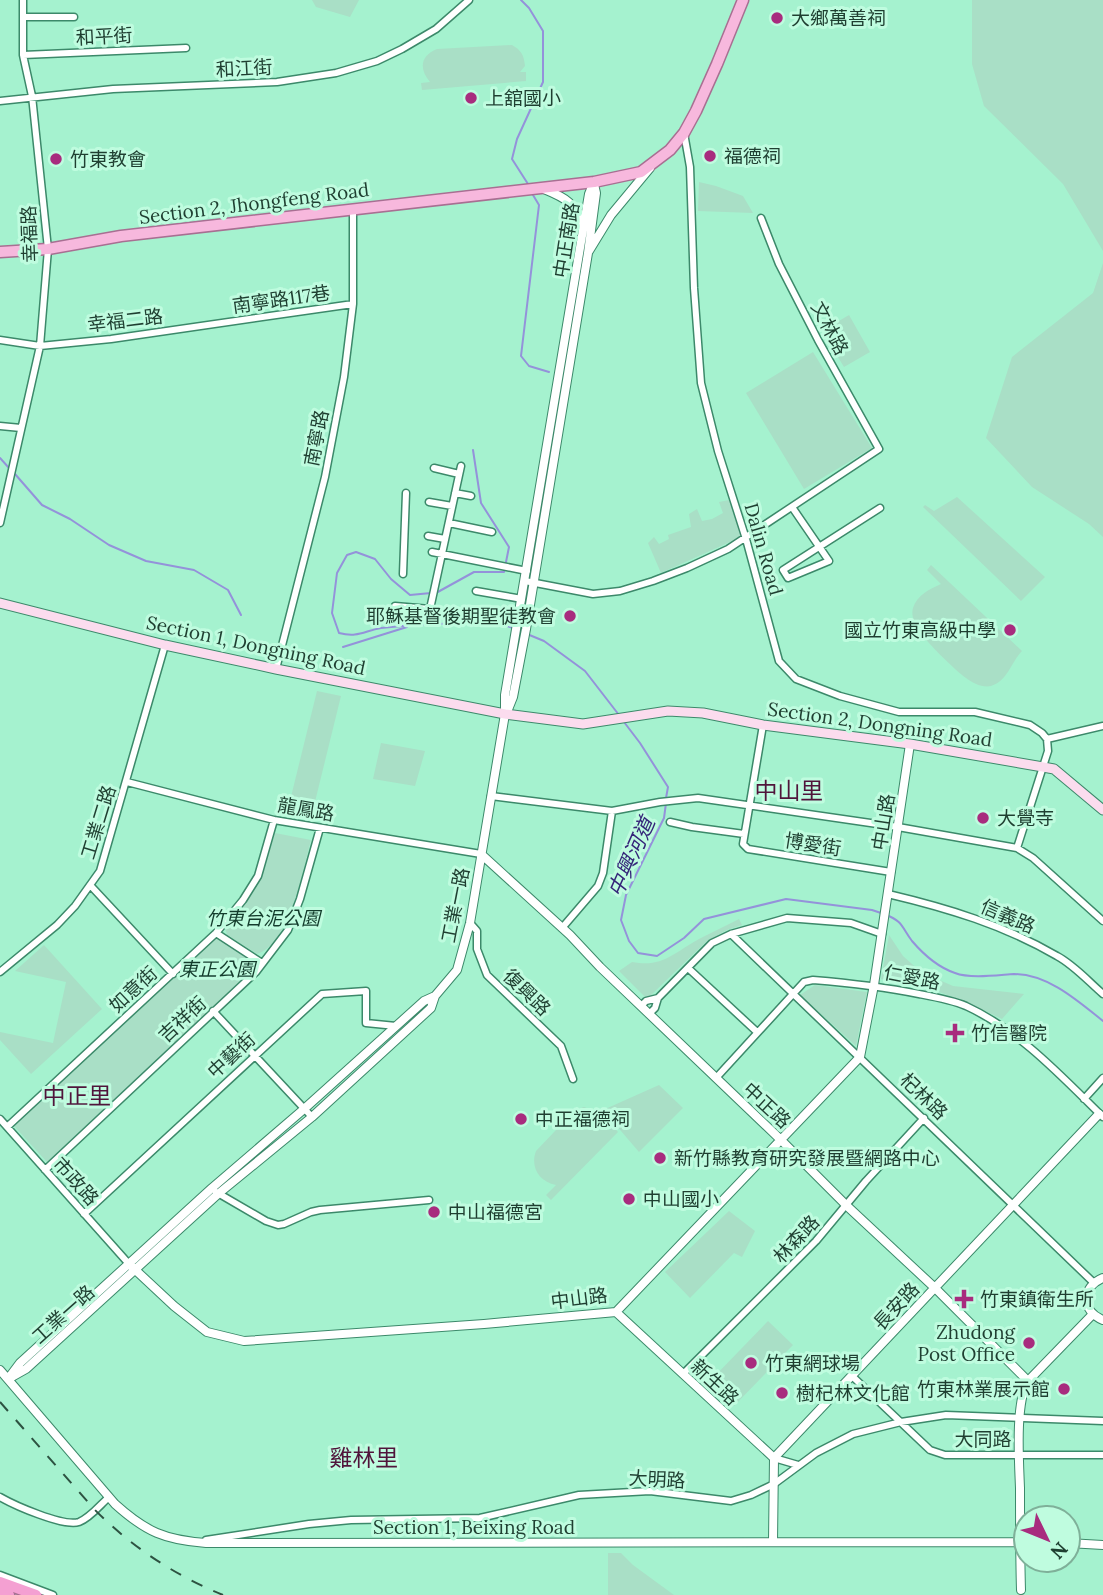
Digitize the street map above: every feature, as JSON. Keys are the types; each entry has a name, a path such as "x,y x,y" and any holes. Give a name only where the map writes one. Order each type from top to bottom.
{"highway":[{"path":"0,1582 36,1595"},
{"path":"0,1592 9,1595"}],"main road":[{"path":"542,188 594,182 641,172 670,150 684,133 704,95 743,0"},
{"name":"Section 2, Jhongfeng Road","path":"0,252 48,249 121,236 542,188"},
{"name":"Section 1, Dongning Road","path":"0,603 165,645 505,715"},
{"name":"Section 2, Dongning Road","path":"505,715 583,724 668,711 703,713 763,725 910,744 1054,769 1103,810"}],"street":[{"name":"幸福路","path":"0,523 40,346 48,249 32,96 23,55 23,0"},
{"name":"和江街","path":"0,101 113,89 277,82 336,72 377,61 402,49 436,29 468,0"},
{"path":"23,17 74,17"},
{"name":"和平街","path":"23,55 186,48"},
{"name":"Dalin Road","path":"684,133 690,167 693,275 701,383 779,661 796,679 840,696 899,712 975,712 1030,725 1047,739"},
{"path":"588,253 611,215 655,163"},
{"name":"中正南路","path":"521,632 522,599 529,582 527,570 589,194 594,182"},
{"name":"中正南路","path":"491,796 505,715 513,696 529,582 588,253 596,193 594,182"},
{"path":"542,188 565,198 578,211 583,231"},
{"name":"南寧路","path":"276,669 325,477 344,377 353,304 353,209"},
{"path":"529,582 593,594 620,591 653,581 729,549 879,449 779,264 761,218"},
{"name":"南寧路117巷","path":"215,324 353,304"},
{"name":"幸福二路","path":"0,340 40,346 215,324"},
{"path":"0,426 21,428"},
{"path":"395,606 430,609 460,470 434,468"},
{"path":"403,574 406,493"},
{"path":"455,493 471,496"},
{"path":"429,502 452,506"},
{"path":"792,507 819,547 829,561 788,578 783,570 819,547 880,508"},
{"path":"449,523 492,532"},
{"path":"428,537 445,539"},
{"path":"432,552 527,570"},
{"path":"475,591 522,599"},
{"name":"工業二路","path":"0,972 57,925 75,906 100,871 165,645"},
{"path":"670,822 744,834 763,725"},
{"path":"1017,848 1048,751 1047,739 1103,726"},
{"name":"中山路","path":"882,934 910,744"},
{"name":"龍鳳路","path":"127,782 274,820 481,854"},
{"path":"491,796 612,811 698,797 1017,848 1033,858 1103,921"},
{"name":"工業一路","path":"215,1191 312,1117 431,1008 435,996 457,970 470,923 491,796"},
{"path":"562,928 598,886 603,873 612,811"},
{"name":"如意街","path":"7,1128 216,933 243,900 258,876 274,820"},
{"name":"吉祥街","path":"45,1170 256,972 288,930 300,899 320,828"},
{"name":"博愛街","path":"744,834 743,844 748,849 891,872"},
{"name":"中正路","path":"481,854 562,928 847,1206 935,1287 1028,1381"},
{"path":"90,885 173,974"},
{"name":"信義路","path":"888,894 932,904 998,926 1059,957 1103,995"},
{"path":"649,1014 659,998 712,943 731,934 787,918 851,923 882,934 860,1057"},
{"name":"復興路","path":"470,923 477,931 477,948 487,975 561,1046 573,1079"},
{"path":"216,933 262,963"},
{"name":"杞林路","path":"731,934 1094,1283"},
{"path":"688,968 757,1032"},
{"name":"仁愛路","path":"716,1078 804,982 813,980 874,985 964,1005 996,1022 1030,1047 1101,1116"},
{"name":"中藝街","path":"84,1214 322,994 366,991 366,1023 396,1026"},
{"name":"工業一路","path":"8,1379 20,1363 132,1267 424,1001 435,996"},
{"path":"641,1006 646,1001 659,998"},
{"path":"214,1011 312,1117"},
{"name":"中山路","path":"132,1267 207,1332 244,1341 616,1312 860,1057"},
{"path":"1084,1099 1103,1079"},
{"name":"長安路","path":"774,1458 1101,1116"},
{"name":"林森路","path":"683,1374 776,1283 923,1118"},
{"name":"市政路","path":"0,1119 132,1267"},
{"path":"215,1191 266,1221 278,1225 311,1212 429,1200"},
{"path":"1103,1278 1094,1283 1087,1295 1087,1302 1093,1314 1103,1320"},
{"name":"新生路","path":"616,1312 774,1458 798,1465"},
{"path":"1021,1504 1019,1455 1023,1389 1093,1314"},
{"name":"Section 1, Beixing Road","path":"0,1370 128,1516 145,1528 177,1541 1012,1542"},
{"name":"大同路","path":"852,1376 930,1450 945,1455 1103,1455"},
{"name":"大明路","path":"193,1542 341,1521 480,1518 579,1495 650,1491 731,1501 774,1484 816,1453 853,1434 901,1422 946,1415 1103,1420"},
{"path":"773,1542 774,1458"},
{"path":"0,1497 16,1506 74,1523 85,1519 109,1497"},
{"path":"1082,1544 1103,1545"},
{"path":"1021,1590 1022,1574"},
{"path":"0,1575 53,1595"}],"green space":[{"path":"312,0 359,0 350,17 316,7"},
{"path":"972,0 1103,0 1103,251 1063,184 984,106 972,64"},
{"path":"512,45 523,56 525,66 520,72 526,72 526,81 422,90 421,83 430,82 424,72 424,59 437,49"},
{"path":"699,182 743,196 753,213 698,211"},
{"path":"1103,263 1103,537 1089,524 1032,487 986,438 1012,357 1093,293"},
{"path":"849,315 870,352 844,367 822,331"},
{"path":"813,352 872,448 804,489 746,393"},
{"path":"957,497 1045,577 1021,601 923,507 925,505 934,511"},
{"path":"729,500 741,537 661,573 648,543 654,537 659,544 669,539 668,535 691,527 689,514 697,509 702,521 712,519 723,513 719,502"},
{"path":"931,565 1022,651 997,684 985,686 968,680 917,628 912,613 915,603 924,593 941,584 927,570"},
{"path":"317,691 341,696 311,818 287,813"},
{"path":"381,743 425,751 415,786 373,779"},
{"name":"竹東台泥公園","path":"275,833 311,840 299,887 286,922 278,937 268,948 257,954 227,935 225,927 262,876"},
{"path":"739,919 742,925 707,941 647,999 619,971 632,962 652,963 667,958"},
{"path":"889,935 903,956 921,972 953,986 1024,994 1002,1019 931,989 881,979"},
{"name":"東正公園","path":"215,937 259,964 47,1162 14,1126"},
{"path":"44,945 102,1009 31,1074 0,1040 0,1032 53,1043 66,982 15,971"},
{"path":"815,985 867,992 856,1046 800,995"},
{"path":"659,1085 683,1108 639,1152 603,1110"},
{"path":"584,1107 599,1115 608,1130 613,1126 618,1132 551,1200 546,1195 556,1185 545,1181 537,1173 534,1163 536,1151 575,1110"},
{"path":"729,1211 755,1231 742,1257 734,1253 690,1298 665,1272"},
{"name":"竹東網球場","path":"768,1321 793,1345 734,1406 709,1382"},
{"path":"608,1553 621,1553 674,1595 608,1595"}],"waterway":[{"path":"521,0 543,31 543,82 517,139 512,159 528,184"},
{"path":"533,195 539,205 521,356 529,366 549,372"},
{"path":"436,593 474,572 504,572 509,547 481,503 473,450"},
{"path":"0,458 9,468"},
{"path":"15,474 42,505 70,519 109,545 146,561 194,570 228,590 241,615"},
{"path":"431,593 410,595 391,579 375,559 356,552 347,555 337,573 332,613 339,633 346,634 410,625 487,624 513,628"},
{"path":"343,647 407,627"},
{"name":"中興河道","path":"527,634 544,641 585,671 619,715"},
{"name":"中興河道","path":"624,722 668,787 666,798"},
{"name":"中興河道","path":"666,803 664,818 626,895 621,920 629,941 638,953 657,956 684,938 704,919 786,899 881,913"},
{"name":"中興河道","path":"886,915 899,922 926,956 948,970 968,976 1027,975 1062,990 1103,1021"}],"railway":[{"path":"0,1402 109,1523 139,1548 171,1569 223,1595"}],"place":[{"name":"大鄉萬善祠","path":"777,18"},
{"name":"上舘國小","path":"471,98"},
{"name":"福德祠","path":"710,156"},
{"name":"竹東教會","path":"56,159"},
{"name":"耶穌基督後期聖徒教會","path":"570,616"},
{"name":"國立竹東高級中學","path":"1010,630"},
{"name":"大覺寺","path":"983,818"},
{"name":"竹信醫院","path":"955,1033"},
{"name":"中正福德祠","path":"521,1119"},
{"name":"新竹縣教育研究發展暨網路中心","path":"660,1158"},
{"name":"中山國小","path":"629,1199"},
{"name":"中山福德宮","path":"434,1212"},
{"name":"竹東鎮衛生所","path":"964,1299"},
{"name":"Zhudong Post Office","path":"1029,1343"},
{"name":"竹東網球場","path":"751,1363"},
{"name":"竹東林業展示館","path":"1064,1389"},
{"name":"樹杞林文化館","path":"782,1393"}],"district":[{"name":"中山里","path":"789,790"},
{"name":"中正里","path":"77,1095"},
{"name":"雞林里","path":"364,1457"}]}
